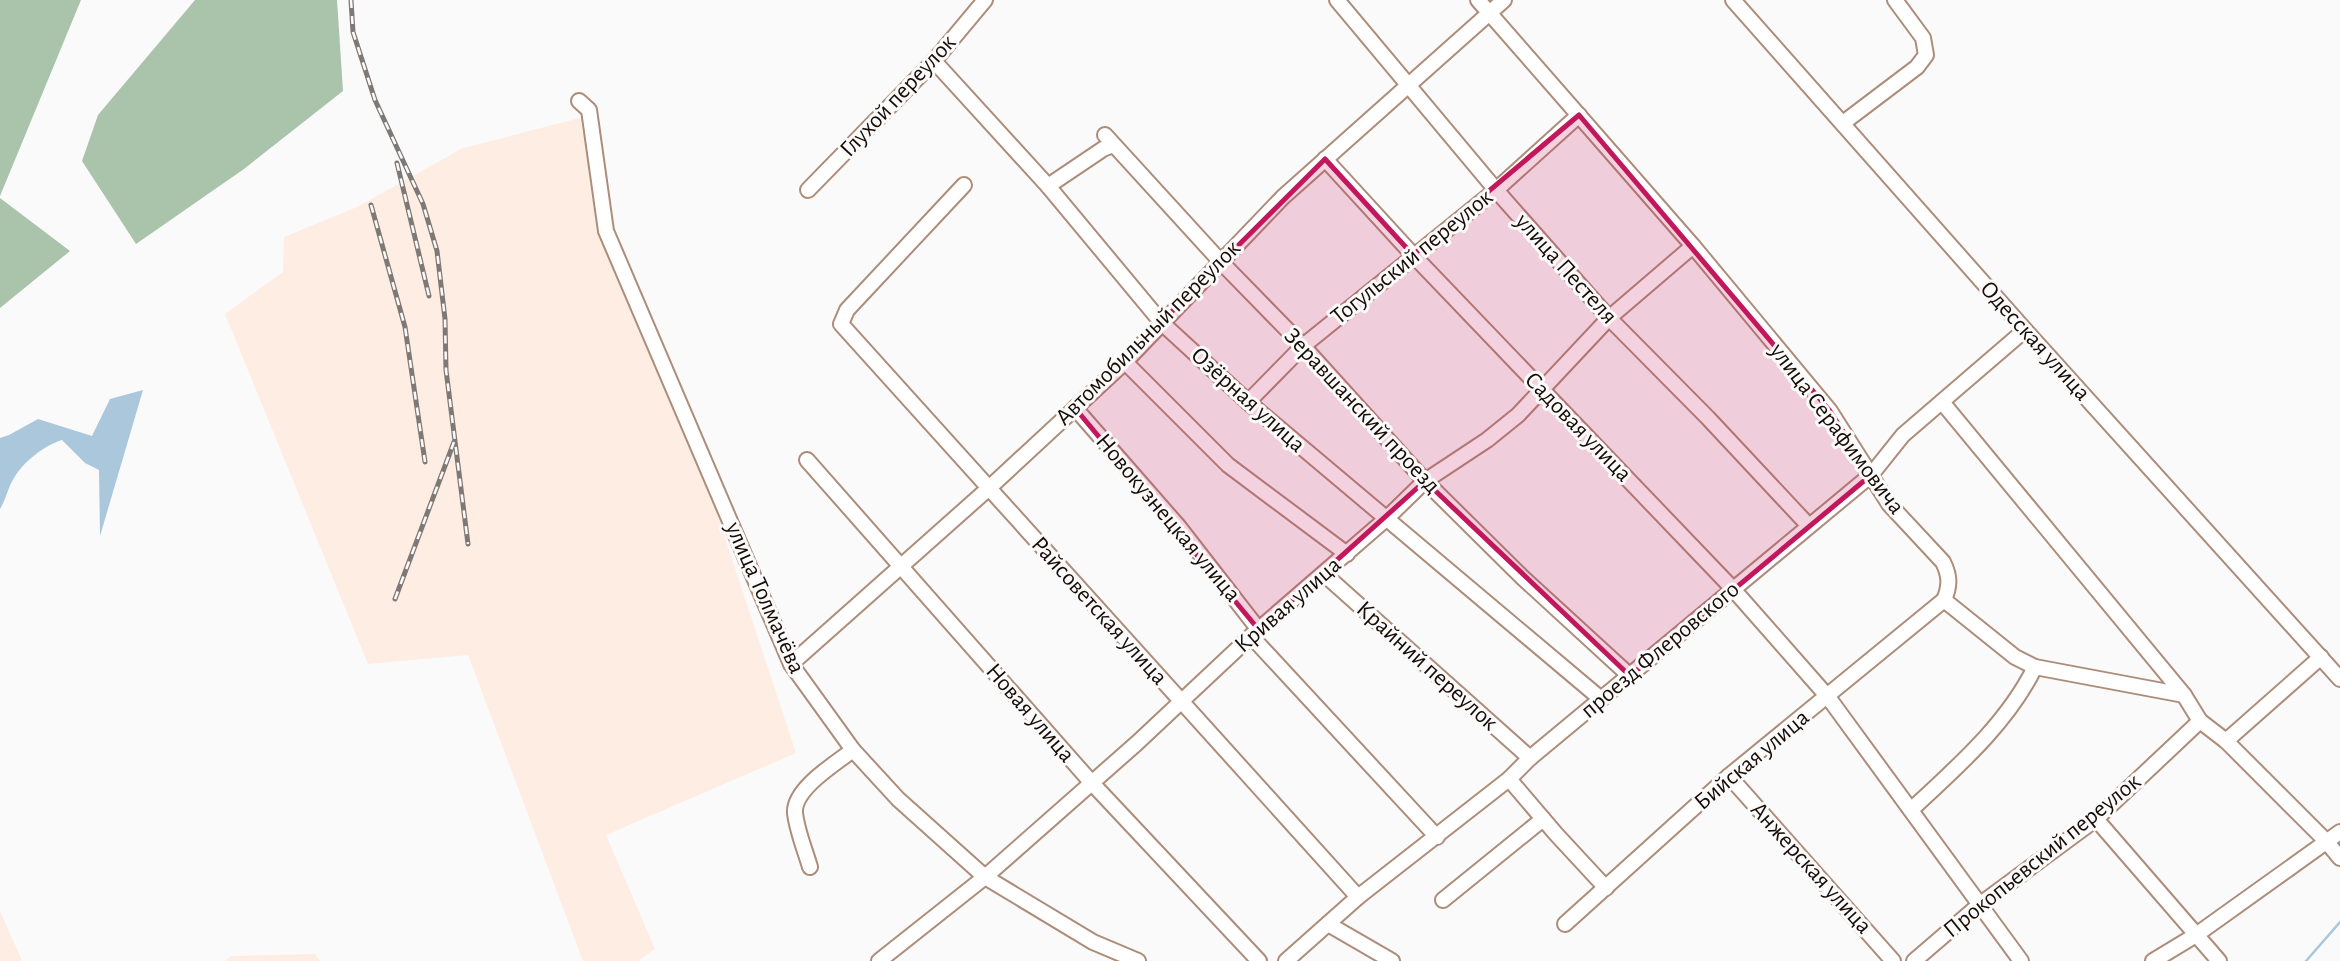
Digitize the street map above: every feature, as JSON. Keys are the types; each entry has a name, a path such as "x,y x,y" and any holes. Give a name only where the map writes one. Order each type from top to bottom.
{"street":[{"name":"Глухой переулок","path":"808,190 934,61 985,0"},
{"name":"улица Пестеля","path":"1337,0 1496,190 1609,318 1809,526"},
{"name":"улица Серафимовича","path":"1478,0 1693,246 1830,411 1889,504 1943,562 1949,580 1944,600"},
{"name":"Автомобильный переулок","path":"791,664 989,488 1125,362 1283,197 1504,0"},
{"name":"Одесская улица","path":"1733,0 2025,330 2340,679"},
{"path":"1843,123 1917,67 1926,55 1923,38 1895,0"},
{"name":"Озёрная улица","path":"934,61 1048,186 1162,323 1248,402 1601,698"},
{"name":"улица Толмачёва","path":"579,101 589,110 606,231 791,664 853,750 898,799 985,877 1093,942 1138,961"},
{"name":"Тогульский переулок","path":"1248,402 1303,346 1496,190 1579,115"},
{"name":"Зеравшанский проезд","path":"1048,186 1103,149 1109,140 1303,346 1425,481 1523,578 1630,676"},
{"name":"Садовая улица","path":"1325,159 1413,255 1733,589 1828,697 1978,906 2021,961"},
{"name":"Райсоветская улица","path":"964,185 847,310 841,324 1358,897"},
{"name":"Кривая улица","path":"879,961 985,877 1137,743 1255,633 1386,519 1425,481 1487,440 1518,415 1609,318 1693,246"},
{"name":"проезд Флеровского","path":"1286,961 1358,897 1510,779 1601,698 1871,475 1903,435 2025,330"},
{"path":"1125,362 1228,465 1347,554"},
{"path":"1942,402 2184,695 2200,721 2226,741 2340,858"},
{"name":"Новокузнецкая улица","path":"1075,408 1179,527 1255,633 1437,837"},
{"name":"Новая улица","path":"807,460 1091,782 1259,961"},
{"name":"Крайний переулок","path":"1324,574 1531,758"},
{"path":"1944,600 2015,657 2035,667 2184,695"},
{"name":"Бийская улица","path":"1565,924 1729,776 1944,600"},
{"path":"2226,741 2321,657"},
{"path":"1911,810 1967,757 2012,708 2035,667"},
{"name":"Прокопьевский переулок","path":"1914,961 1978,906 2096,819 2200,721"},
{"path":"810,867 794,811 807,787 853,750"},
{"name":"Анжерская улица","path":"1729,776 1893,961"},
{"path":"1510,779 1606,888"},
{"path":"1443,900 1543,819"},
{"path":"2096,819 2219,961"},
{"path":"2153,961 2196,935 2340,832"},
{"path":"1328,924 1392,961"}],"highlighted area":[{"path":"1579,115 1830,411 1871,475 1630,676 1425,481 1259,630 1075,408 1325,159 1413,255"}],"shaded area":[{"path":"580,118 606,252 704,474 796,753 606,835 655,949 638,961 583,961 468,655 368,664 225,314 283,272 284,237 357,207 463,148"},
{"path":"0,911 22,961 0,961"},
{"path":"315,954 320,961 225,961 231,956"}],"green space":[{"path":"0,0 81,0 0,196"},
{"path":"195,0 337,0 343,91 244,169 136,244 82,161 98,115"},
{"path":"0,198 70,251 0,308"}],"water":[{"path":"143,390 100,536 99,470 85,463 62,440 42,450 23,466 12,482 0,509 0,438 38,419 92,436 110,399"}],"waterway":[{"path":"2306,961 2340,922"}],"railway":[{"path":"351,0 353,32 375,100 423,204 437,251 445,319 446,370 468,544"},
{"path":"397,163 429,296"},
{"path":"371,205 405,327 425,462"},
{"path":"395,599 454,442"}]}
